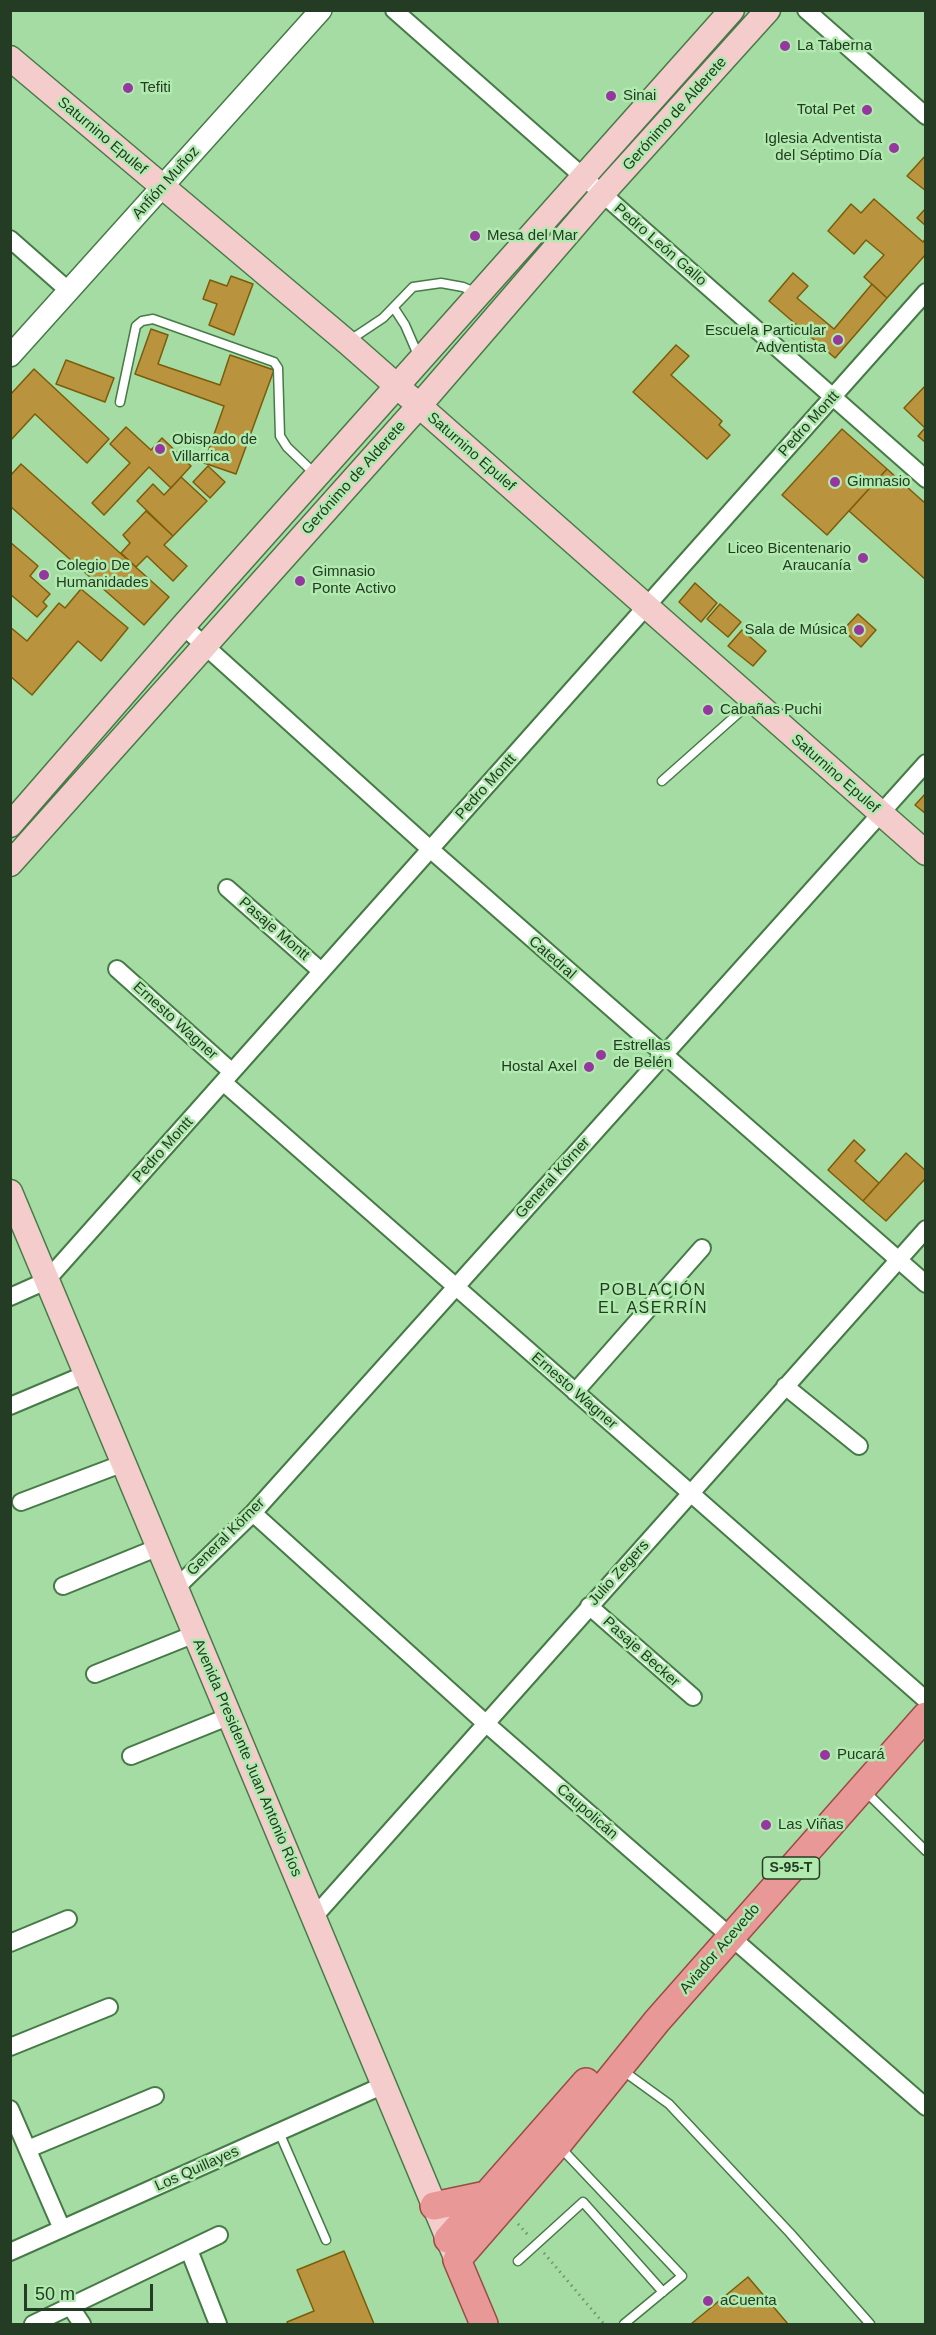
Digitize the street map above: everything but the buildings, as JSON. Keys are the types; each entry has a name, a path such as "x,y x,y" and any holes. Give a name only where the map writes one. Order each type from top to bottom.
{"main road":[{"name":"Gerónimo de Alderete","path":"11,824 183,626 421,362 732,10"},
{"name":"Gerónimo de Alderete","path":"10,864 419,406 602,194 768,10"},
{"name":"Saturnino Epulef","path":"10,58 347,342 926,853"},
{"name":"Avenida Presidente Juan Antonio Ríos","path":"11,1194 484,2325"},
{"name":"Aviador Acevedo","path":"452,2249 495,2201 558,2145 657,2021 926,1716"},
{"name":"Aviador Acevedo","path":"495,2201 529,2146 606,2059 657,2021"},
{"path":"529,2146 558,2145 557,2115"},
{"path":"434,2206 495,2201"}],"street":[{"name":"Anfión Muñoz","path":"10,356 321,10"},
{"name":"Pedro León Gallo","path":"394,10 926,479"},
{"path":"806,10 926,116"},
{"path":"10,239 69,291"},
{"name":"Pedro Montt","path":"46,1281 926,292"},
{"name":"Catedral","path":"183,626 662,1055 926,1284"},
{"name":"General Körner","path":"176,1588 253,1513 926,763"},
{"name":"Pasaje Montt","path":"227,888 321,971"},
{"name":"Ernesto Wagner","path":"117,969 227,1077 456,1287 926,1700"},
{"name":"Julio Zegers","path":"313,1918 926,1229"},
{"path":"575,1392 702,1248"},
{"path":"10,1297 46,1281"},
{"path":"10,1406 86,1374"},
{"path":"785,1386 859,1446"},
{"path":"21,1502 124,1463"},
{"name":"Caupolicán","path":"253,1513 485,1723 926,2107"},
{"path":"63,1586 159,1547"},
{"name":"Pasaje Becker","path":"590,1606 693,1698"},
{"path":"95,1674 195,1634"},
{"path":"131,1756 230,1716"},
{"path":"10,1943 68,1919"},
{"path":"10,2047 109,2007"},
{"name":"Los Quillayes","path":"10,2252 384,2085"},
{"path":"28,2149 155,2096"},
{"path":"10,2109 62,2229"},
{"path":"33,2325 219,2235"},
{"path":"189,2250 218,2325"},
{"path":"70,2306 82,2325"}],"lane":[{"path":"347,342 370,329 413,287 427,284 452,284 480,295"},
{"path":"393,308 405,325 421,362"},
{"path":"120,402 136,326 142,321 153,319 274,362 278,368 280,436 287,447 318,476"},
{"path":"662,781 753,701"},
{"path":"862,1788 926,1851"},
{"path":"619,2068 669,2104 790,2234 870,2325"},
{"path":"279,2132 326,2240"},
{"path":"558,2145 682,2276 624,2325"},
{"path":"518,2260 583,2202 663,2292"}],"path":[{"path":"495,2201 536,2244 604,2325"}],"place":[{"name":"La Taberna","path":"785,46"},
{"name":"Tefiti","path":"128,88"},
{"name":"Sinai","path":"611,96"},
{"name":"Total Pet","path":"867,110"},
{"name":"Iglesia Adventista del Séptimo Día","path":"894,148"},
{"name":"Mesa del Mar","path":"475,236"},
{"name":"Escuela Particular Adventista","path":"838,340"},
{"name":"Obispado de Villarrica","path":"160,449"},
{"name":"Gimnasio","path":"835,482"},
{"name":"Liceo Bicentenario Araucanía","path":"863,558"},
{"name":"Colegio De Humanidades","path":"44,575"},
{"name":"Gimnasio Ponte Activo","path":"300,581"},
{"name":"Sala de Música","path":"859,630"},
{"name":"Cabañas Puchi","path":"708,710"},
{"name":"Estrellas de Belén","path":"601,1055"},
{"name":"Hostal Axel","path":"589,1067"},
{"name":"Pucará","path":"825,1755"},
{"name":"Las Viñas","path":"766,1825"},
{"name":"aCuenta","path":"708,2301"}],"district":[{"name":"POBLACIÓN EL ASERRÍN","path":"653,1300"}]}
